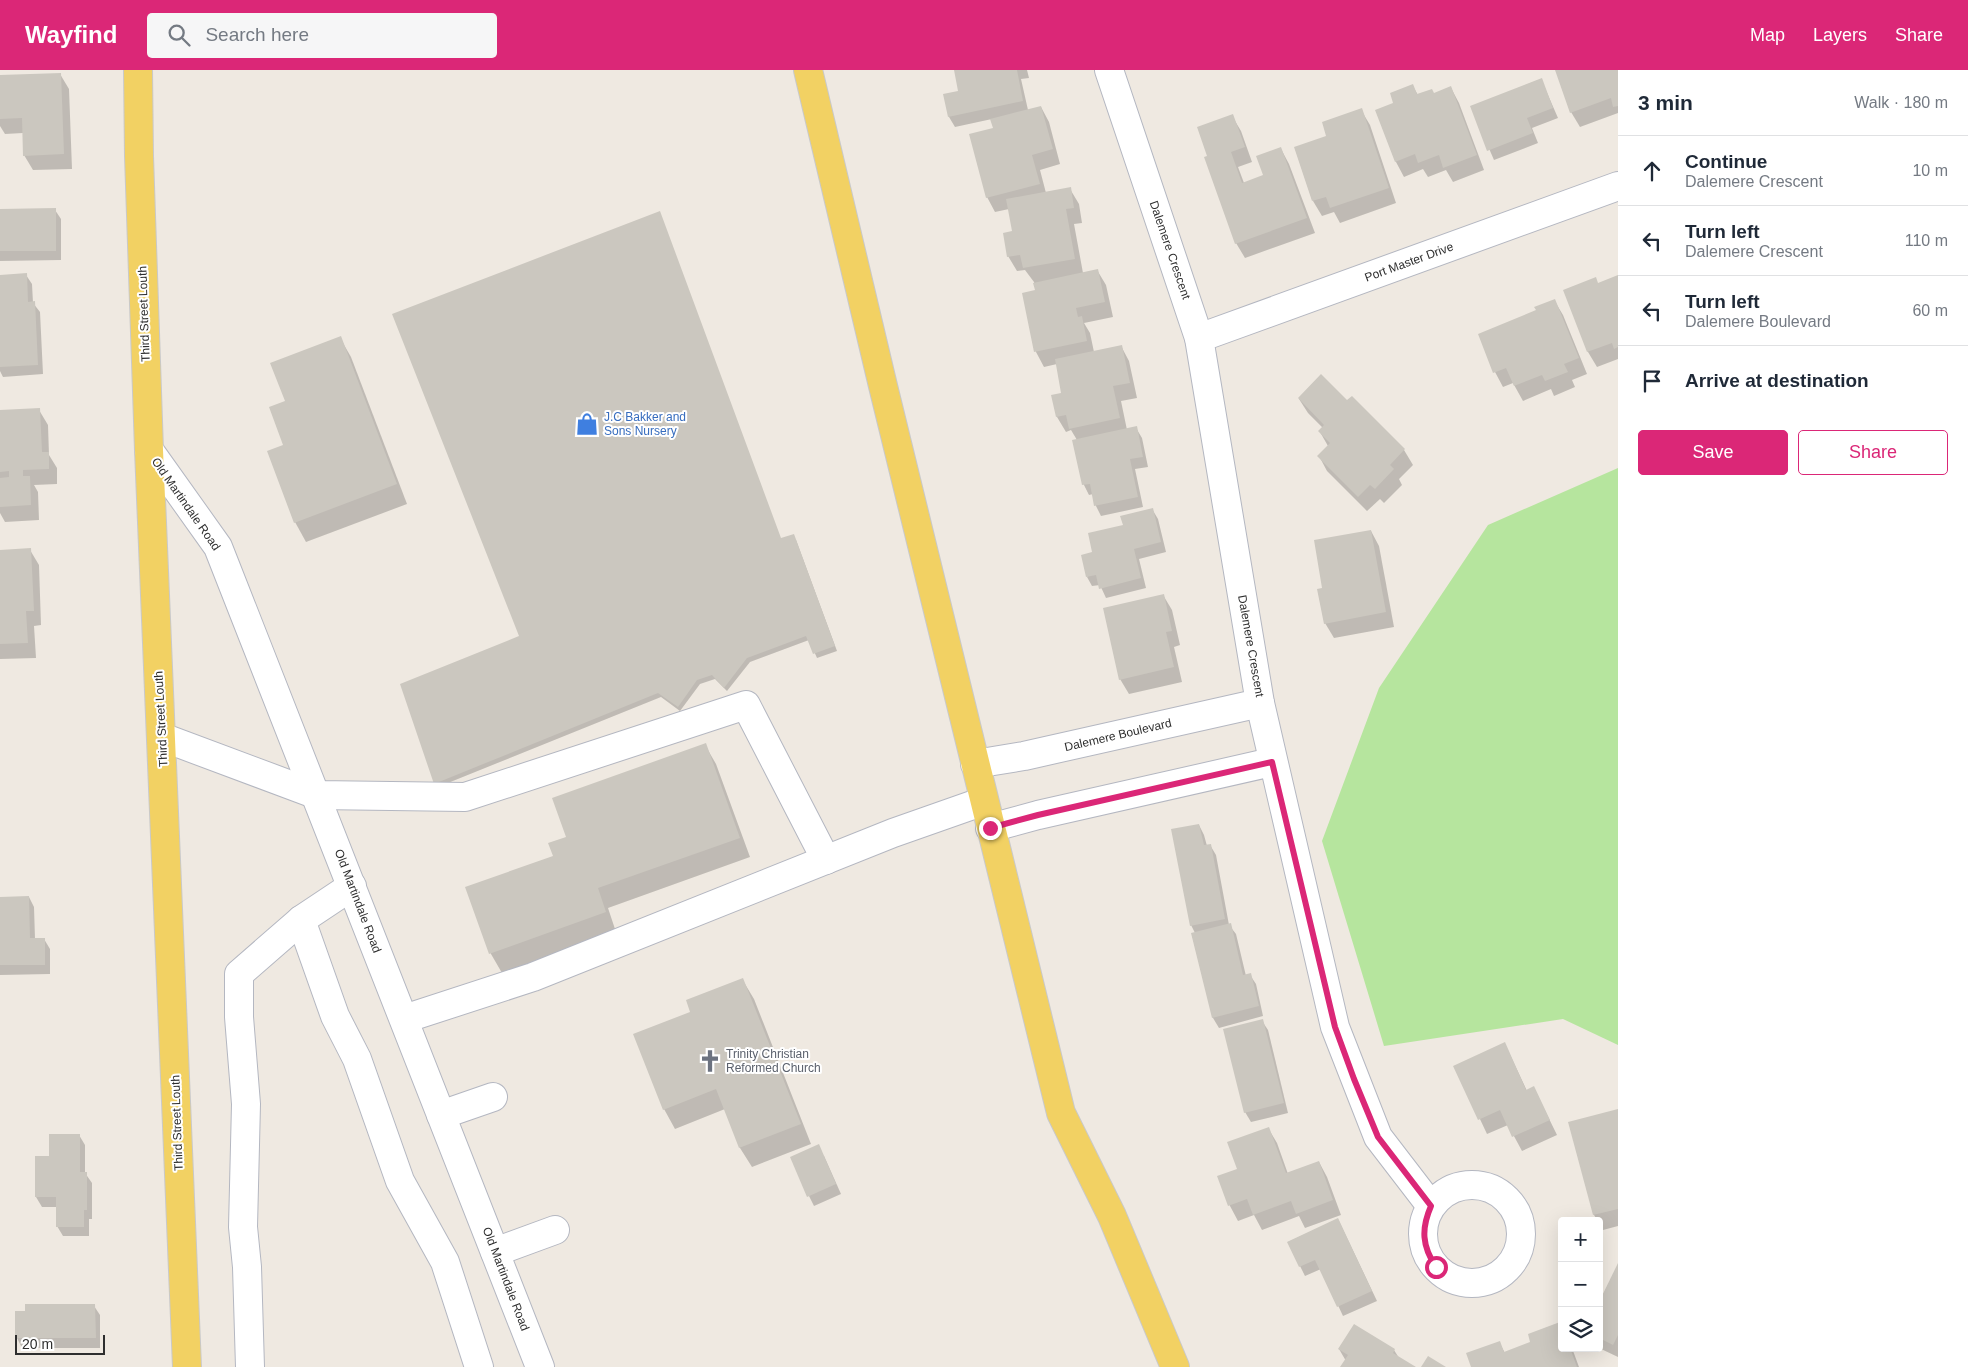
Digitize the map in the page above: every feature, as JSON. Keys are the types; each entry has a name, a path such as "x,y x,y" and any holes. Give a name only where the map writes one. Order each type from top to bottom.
{"main road":[{"name":"Third Street Louth","path":"138,70 149,450 187,1367"},
{"path":"808,70 990,828 1061,1113 1112,1216 1174,1367"}],"street":[{"name":"Dalemere Crescent","path":"1109,70 1199,338 1260,703 1272,762 1335,1027 1378,1137 1431,1206"},
{"name":"Port Master Drive","path":"1199,338 1618,186"},
{"name":"Old Martindale Road","path":"149,450 218,547 317,795 540,1367"},
{"name":"Dalemere Boulevard","path":"975,764 1024,756 1260,703"},
{"path":"162,737 317,795 465,797 746,705 826,860"},
{"path":"990,828 1038,815 1272,762"},
{"path":"404,1019 533,977 893,833 984,801"},
{"path":"250,1367 247,1267 243,1227 246,1104 239,1017 239,974 301,920 352,886"},
{"path":"301,920 335,1016 357,1059 400,1181 445,1262 479,1367"},
{"path":"441,1115 493,1097"},
{"path":"495,1252 555,1230"}],"green space":[{"path":"1618,468 1618,1045 1563,1019 1384,1046 1322,841 1379,688 1488,525"}],"building":[{"path":"954,70 1017,70 1023,101 948,117 943,94 958,91"},
{"path":"1555,70 1618,70 1618,106 1613,107 1611,98 1570,113"},
{"path":"61,73 64,154 23,156 22,118 0,119 0,75"},
{"path":"1542,78 1553,108 1527,118 1533,133 1487,151 1470,106"},
{"path":"1413,84 1417,94 1432,89 1434,93 1451,86 1477,155 1443,168 1439,155 1418,163 1415,154 1395,162 1375,110 1393,103 1390,93"},
{"path":"1041,106 1053,149 1032,155 1040,184 986,198 969,134 993,128 990,119"},
{"path":"1362,108 1389,188 1330,208 1326,197 1312,201 1294,147 1326,136 1322,122"},
{"path":"1233,114 1245,147 1231,152 1242,183 1263,175 1256,156 1281,147 1307,218 1235,244 1204,157 1207,156 1197,127"},
{"path":"1071,187 1074,208 1066,209 1075,259 1023,268 1020,255 1007,257 1003,233 1012,231 1006,199"},
{"path":"56,208 56,251 0,251 0,209"},
{"name":"J.C Bakker and Sons Nursery","path":"660,211 781,538 794,534 835,646 813,654 806,636 747,658 724,688 712,675 697,680 678,707 658,693 434,784 400,684 519,636 392,314"},
{"path":"1098,269 1105,302 1076,308 1078,317 1082,316 1087,341 1034,352 1022,293 1035,290 1033,283"},
{"path":"27,273 28,302 35,301 38,365 0,367 0,275"},
{"path":"1618,275 1618,347 1614,349 1612,343 1587,352 1563,290 1596,277 1598,283"},
{"path":"1555,299 1579,358 1564,364 1568,372 1545,381 1542,375 1514,386 1506,368 1493,373 1478,334 1536,310 1534,307"},
{"path":"341,336 397,484 294,523 267,451 283,445 269,407 285,401 270,363"},
{"path":"1122,345 1130,383 1113,386 1120,418 1069,429 1066,415 1056,417 1051,395 1061,393 1055,359"},
{"path":"1321,374 1347,400 1352,396 1405,449 1390,465 1394,469 1375,489 1370,485 1358,497 1317,456 1330,443 1318,431 1324,425 1298,398"},
{"path":"40,408 42,452 49,452 49,469 23,470 23,476 30,476 31,505 0,507 0,478 9,477 9,471 0,472 0,410"},
{"path":"1137,426 1143,457 1130,459 1138,497 1094,506 1090,484 1082,485 1072,440"},
{"path":"1153,508 1161,542 1134,549 1141,578 1099,589 1096,575 1086,577 1081,555 1092,552 1088,533 1123,525 1120,516"},
{"path":"1371,530 1386,612 1324,624 1317,589 1322,588 1314,540"},
{"path":"31,548 34,611 26,611 28,643 0,644 0,550"},
{"path":"1164,594 1172,631 1166,632 1174,667 1119,680 1103,608"},
{"path":"706,743 740,838 598,888 606,912 489,954 465,887 553,856 548,843 566,837 552,798"},
{"path":"1199,824 1204,845 1211,844 1225,919 1190,926 1171,829"},
{"path":"29,896 30,938 45,938 45,965 0,965 0,897"},
{"path":"1231,923 1243,975 1251,973 1259,1006 1212,1018 1191,933"},
{"name":"Trinity Christian Reformed Church","path":"743,978 801,1124 739,1148 716,1089 663,1110 633,1034 690,1012 686,1000"},
{"path":"1263,1019 1284,1103 1244,1113 1223,1029"},
{"path":"1505,1042 1526,1090 1534,1086 1550,1120 1512,1137 1500,1110 1478,1120 1453,1066"},
{"path":"1618,1109 1618,1209 1593,1215 1568,1122"},
{"path":"1269,1127 1286,1173 1319,1161 1333,1200 1296,1214 1291,1201 1253,1215 1247,1199 1228,1206 1217,1176 1237,1169 1227,1142"},
{"path":"49,1134 80,1134 80,1172 87,1172 87,1210 84,1210 84,1227 56,1227 56,1197 35,1197 35,1156 49,1156"},
{"path":"819,1144 836,1184 807,1197 790,1157"},
{"path":"1338,1218 1372,1291 1337,1307 1315,1260 1299,1267 1287,1242"},
{"path":"1618,1263 1618,1335 1613,1345 1603,1340 1603,1294"},
{"path":"25,1304 95,1304 96,1338 15,1338 15,1311 25,1311"},
{"path":"1558,1323 1558,1352 1571,1352 1577,1367 1471,1367 1466,1353 1500,1341 1504,1352 1530,1342 1528,1334"},
{"path":"1354,1324 1395,1349 1393,1353 1416,1367 1340,1367 1348,1355 1338,1349"},
{"path":"1428,1356 1446,1367 1421,1367"}],"place":[{"name":"J.C Bakker and Sons Nursery","path":"587,424"},
{"name":"Trinity Christian Reformed Church","path":"710,1061"}],"route":[{"path":"990,828 1038,815 1272,762 1335,1027 1378,1137 1431,1206 1424,1221 1423,1238 1427,1254 1436,1267"}]}
